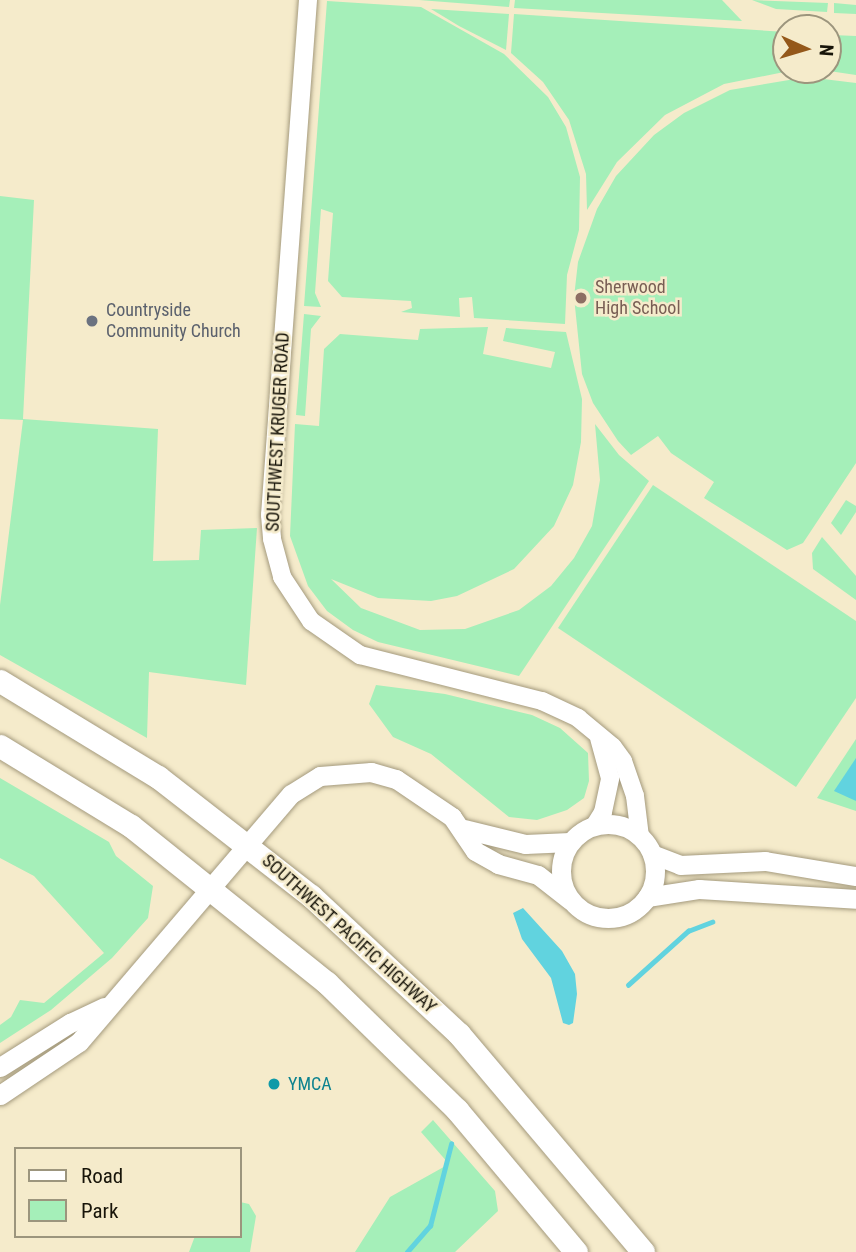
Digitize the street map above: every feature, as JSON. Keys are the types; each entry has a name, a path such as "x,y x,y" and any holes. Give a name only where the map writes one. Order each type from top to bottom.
{"highway":[{"name":"SOUTHWEST PACIFIC HIGHWAY","path":"0,681 159,777 332,914 459,1034 643,1252"},
{"path":"0,746 131,826 213,888 327,983 427,1078 576,1252"}],"main road":[{"path":"0,1095 63,1056 213,888 291,794 320,776 338,771 371,772 397,779 423,794 464,829 475,851 498,864 538,874 590,916 606,919 623,917 648,897 699,889 856,899"},
{"path":"464,829 525,844 570,842 595,825 627,828 640,837 652,854 654,876 648,897"},
{"path":"570,842 560,871 570,900"},
{"path":"652,854 680,865 765,861 856,876"},
{"path":"0,1067 70,1023 105,1007"}],"street":[{"name":"SOUTHWEST KRUGER ROAD","path":"308,0 270,514 271,539 282,577 311,621 350,650 552,705 578,718 599,738 614,747 623,761 635,796 640,837"},
{"path":"595,825 603,812 610,778 599,738"}],"green space":[{"path":"419,0 510,0 509,7"},
{"path":"515,0 722,0 742,21 514,8"},
{"path":"752,0 828,3 827,12 776,9"},
{"path":"327,1 421,7 504,54 548,97 566,127 580,177 579,230 567,275 565,324 474,318 472,297 459,298 460,317 401,312 412,308 411,301 342,297 328,281 333,213 321,209 315,293 321,307 304,306"},
{"path":"834,3 856,5 856,14 834,13"},
{"path":"431,9 509,14 506,50 459,26"},
{"path":"514,14 772,31 772,74 724,84 665,115 617,162 587,210 586,174 569,120 543,82 511,53"},
{"path":"842,35 856,36 856,75 842,73"},
{"path":"772,83 856,83 856,463 803,543 787,550 704,498 714,482 671,453 658,436 631,455 618,441 593,403 582,374 574,297 578,262 597,209 616,176 654,135 684,113 730,90"},
{"path":"0,196 34,200 23,419 158,429 153,561 199,560 201,530 257,528 246,685 149,672 147,738 0,655 0,605 23,420 0,419"},
{"path":"304,314 321,316 311,329 305,416 296,415"},
{"path":"488,327 483,354 551,368 555,352 503,341 506,328 566,332 582,399 581,442 573,485 554,526 514,569 457,596 431,601 378,598 331,579 361,608 420,630 465,629 519,610 551,586 574,558 592,526 600,480 595,424 619,455 649,481 519,676 378,642 353,630 327,611 308,586 290,536 295,424 319,426 324,349 340,334 418,340 420,329"},
{"path":"653,485 856,621 856,698 796,787 558,628"},
{"path":"846,500 856,506 856,512 841,535 831,523"},
{"path":"822,537 856,576 856,600 813,569 812,553"},
{"path":"376,685 445,694 532,715 560,728 588,753 589,781 584,798 567,810 537,820 509,817 431,754 393,737 369,704"},
{"path":"856,739 856,811 817,798"},
{"path":"0,778 109,842 116,856 153,886 148,918 112,958 51,1010 0,1043 0,1025 11,1017 20,1000 44,1003 104,953 34,876 0,858"},
{"path":"433,1120 495,1191 498,1211 455,1252 355,1252 390,1197 449,1164 421,1132"},
{"path":"242,1202 249,1204 256,1216 250,1252 189,1252 194,1238 242,1238"}],"water":[{"path":"856,758 856,801 834,791"},
{"path":"523,908 562,951 575,974 577,994 573,1023 569,1025 563,1023 551,978 522,939 513,913"}],"waterway":[{"path":"628,985 688,931 712,922"},
{"path":"407,1252 430,1226 451,1144"}],"place":[{"name":"Sherwood High School","path":"581,298"},
{"name":"Countryside Community Church","path":"92,321"},
{"name":"YMCA","path":"274,1084"}]}
